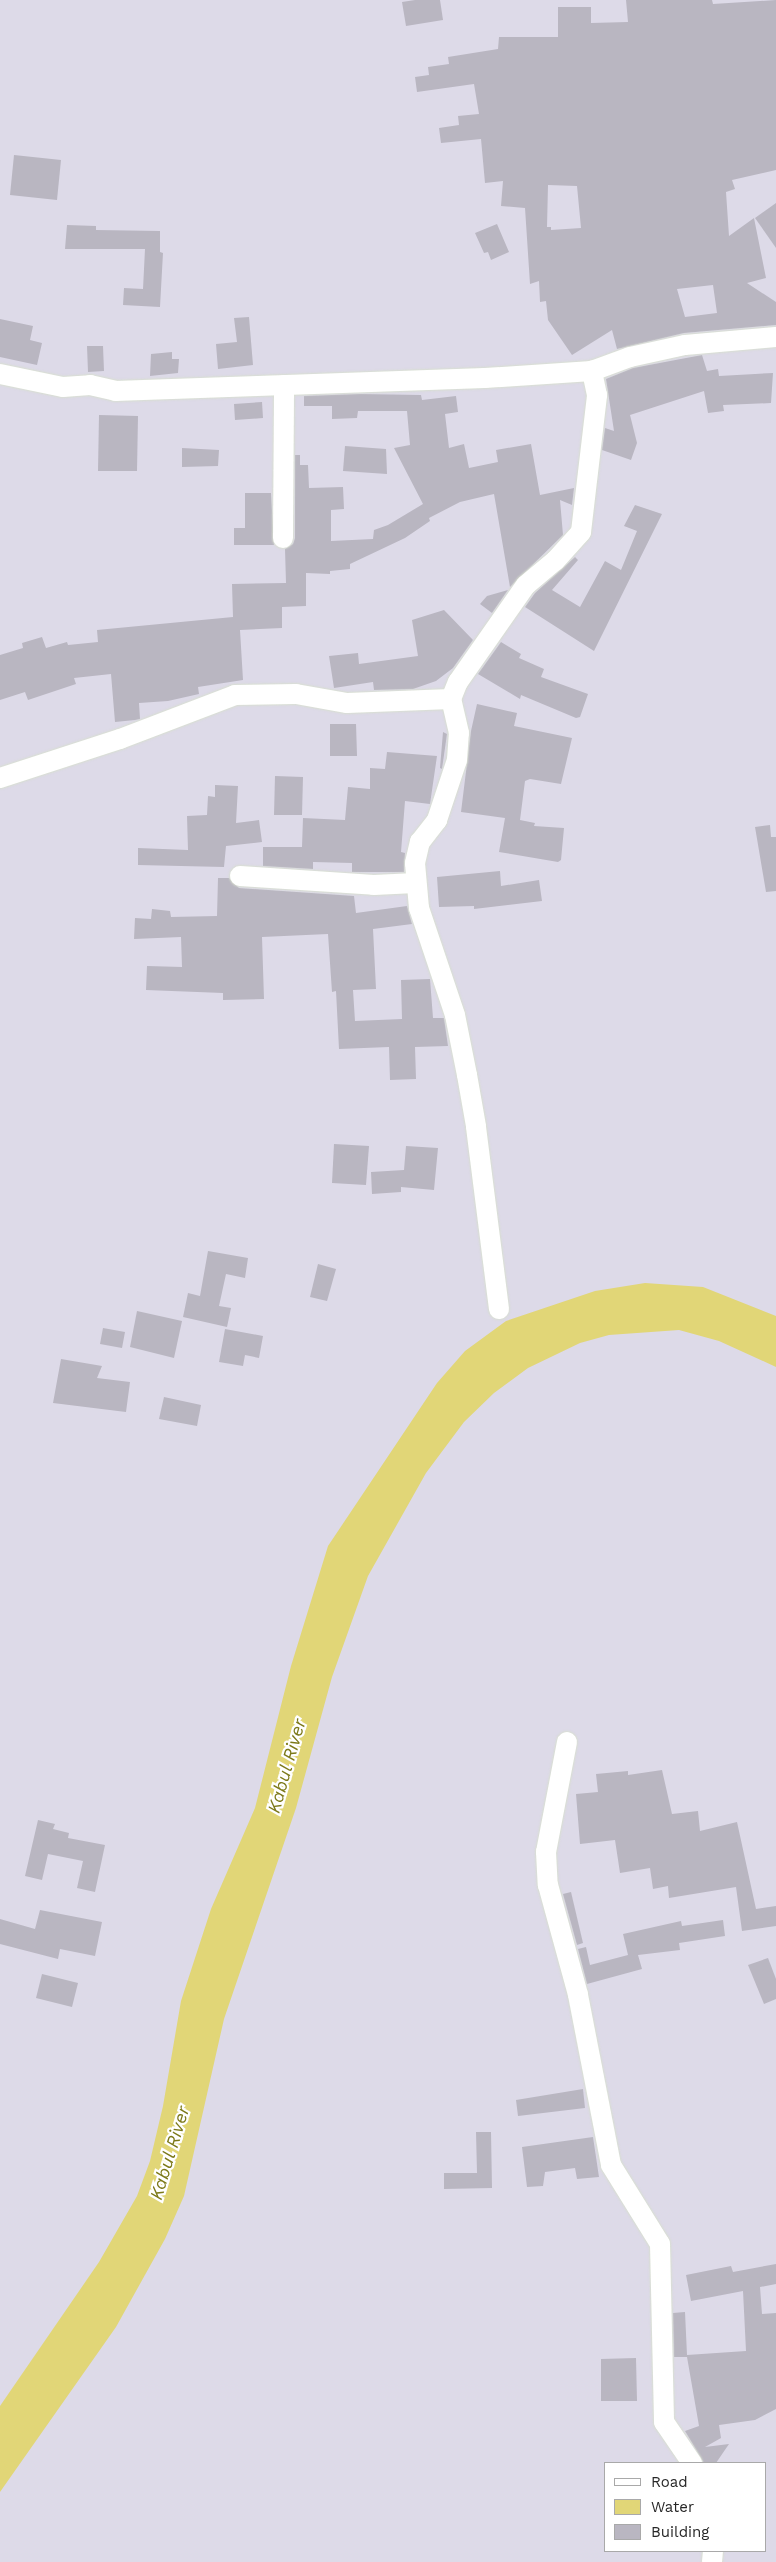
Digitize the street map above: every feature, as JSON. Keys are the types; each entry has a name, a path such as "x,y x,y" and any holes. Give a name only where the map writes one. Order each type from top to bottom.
{"street":[{"path":"0,374 62,387 90,385 115,391 592,371 630,357 685,345 776,337"},
{"path":"499,1308 476,1126 467,1075 455,1015 418,908 414,863 420,842 437,820 457,760 458,733 451,699 458,682 526,585 555,561 581,532 597,395 592,371"},
{"path":"283,538 284,385"},
{"path":"0,778 129,736 235,696 296,694 347,703 451,699"},
{"path":"240,876 374,884 415,884"},
{"path":"567,1742 546,1852 548,1885 578,1995 611,2165 660,2244 664,2422 691,2462"}],"water":[{"name":"Kabul River","path":"645,1283 703,1287 776,1316 776,1367 719,1341 679,1330 609,1335 580,1343 528,1368 494,1393 464,1422 426,1473 368,1576 332,1677 296,1808 224,2019 184,2196 165,2239 116,2327 0,2492 0,2406 99,2262 137,2196 150,2161 163,2106 181,2001 211,1909 255,1808 291,1666 328,1546 437,1383 465,1351 506,1321 595,1291"}],"building":[{"path":"440,0 443,20 406,26 402,2"},
{"path":"626,0 712,0 713,4 776,0 776,170 732,180 735,189 726,192 729,236 754,218 766,278 747,283 776,302 776,325 684,333 617,349 612,330 572,355 548,320 546,301 540,302 539,281 530,284 525,208 501,206 503,181 485,183 481,139 441,143 439,128 459,125 458,116 479,114 474,84 417,92 415,77 429,75 428,67 449,64 448,57 498,49 499,37 558,37 558,7 591,7 591,23 628,22","holes":["548,185 577,186 581,228 551,230 551,227 547,227","713,285 717,313 685,317 677,289"]},
{"path":"14,155 61,160 57,200 10,195"},
{"path":"776,203 776,248 755,218"},
{"path":"497,224 509,252 491,260 488,252 484,253 475,233"},
{"path":"67,225 96,226 96,230 160,231 160,252 163,253 160,307 123,305 124,288 143,289 145,249 65,249"},
{"path":"249,317 253,365 218,369 216,344 237,342 234,318"},
{"path":"0,319 33,326 30,340 42,343 37,365 0,357"},
{"path":"87,346 103,346 104,371 88,372"},
{"path":"172,352 172,359 179,359 178,373 150,376 151,354"},
{"path":"702,355 707,371 718,369 719,376 773,373 771,403 723,405 724,411 708,413 704,391 630,415 637,443 631,460 602,450 605,428 614,431 606,379 633,368"},
{"path":"360,394 421,395 422,400 456,396 458,412 445,414 449,448 464,444 469,468 498,462 496,450 531,444 540,495 574,488 572,505 560,500 563,535 510,587 494,494 460,502 429,518 430,521 405,538 350,564 350,569 330,571 330,574 306,573 306,606 282,607 282,628 240,630 243,680 198,687 199,694 168,701 139,703 140,719 115,722 111,674 74,678 76,684 28,700 25,692 0,700 0,655 23,648 22,643 42,637 46,648 67,642 68,645 98,642 97,630 233,617 232,584 286,583 285,549 293,544 295,538 295,455 300,455 300,465 308,465 309,488 343,487 344,509 331,510 331,541 373,539 374,530 388,525 423,504 394,448 410,445 407,411 358,411 357,418 332,419 332,406 304,406 304,396"},
{"path":"262,402 263,418 235,420 234,404"},
{"path":"99,415 138,416 137,471 98,471"},
{"path":"345,446 386,449 387,474 343,471"},
{"path":"182,448 219,450 218,466 182,467"},
{"path":"245,493 271,493 274,545 234,545 234,528 245,528"},
{"path":"635,505 662,514 594,651 525,607 535,593 575,557 578,560 552,590 580,607 605,561 621,570 637,531 624,526"},
{"path":"508,590 492,613 480,604 487,596"},
{"path":"444,610 473,640 453,668 436,681 413,689 374,690 373,682 334,688 329,656 358,653 359,664 418,656 412,620"},
{"path":"501,642 521,654 519,658 544,669 541,677 588,694 580,717 576,718 521,695 520,699 478,674"},
{"path":"477,704 517,713 514,726 572,738 561,784 530,779 525,781 520,820 535,823 534,826 564,828 561,860 558,862 499,852 505,818 461,812 471,731"},
{"path":"330,724 356,724 357,756 330,756"},
{"path":"443,732 447,734 442,769 440,768"},
{"path":"387,752 437,756 430,804 405,801 401,852 405,853 404,872 352,872 352,863 313,862 313,869 263,866 263,847 302,847 303,818 345,820 348,787 370,789 370,768 385,769"},
{"path":"275,776 303,777 302,815 274,815"},
{"path":"215,785 238,786 236,823 259,820 262,842 226,846 224,867 138,865 138,848 188,850 187,816 207,815 208,796 215,797"},
{"path":"770,825 771,837 776,837 776,891 766,892 755,827"},
{"path":"500,871 501,886 539,880 542,901 474,909 474,906 439,907 437,877"},
{"path":"218,878 229,878 239,888 354,896 356,913 407,906 412,924 373,929 376,989 353,990 355,1021 402,1019 401,980 430,979 433,1018 444,1018 448,1046 415,1047 416,1079 390,1080 389,1047 339,1049 336,991 332,992 328,934 262,937 264,999 223,1000 223,993 146,990 147,966 182,967 181,937 134,939 135,918 151,919 152,909 170,911 171,917 217,916"},
{"path":"334,1144 369,1146 366,1185 332,1183"},
{"path":"406,1146 438,1148 434,1190 401,1187 401,1192 372,1194 371,1172 404,1170"},
{"path":"208,1251 248,1258 245,1278 226,1274 219,1306 231,1308 227,1327 183,1317 188,1293 200,1296"},
{"path":"318,1264 336,1269 327,1301 310,1297"},
{"path":"137,1311 182,1321 174,1358 130,1347"},
{"path":"103,1328 125,1332 122,1348 100,1344"},
{"path":"225,1329 263,1336 259,1358 245,1355 243,1366 219,1362"},
{"path":"61,1359 102,1366 97,1378 130,1382 126,1412 53,1403"},
{"path":"164,1397 201,1405 197,1426 159,1419"},
{"path":"662,1770 672,1814 698,1811 700,1831 737,1822 756,1909 776,1906 776,1926 742,1931 736,1887 669,1898 668,1886 653,1889 650,1868 620,1873 615,1840 580,1844 576,1794 598,1792 596,1774 628,1771 628,1775"},
{"path":"38,1820 55,1824 53,1829 69,1833 68,1838 105,1845 95,1892 77,1888 83,1861 48,1854 42,1880 25,1876"},
{"path":"571,1892 583,1943 577,1945 563,1894"},
{"path":"40,1910 102,1922 95,1956 60,1949 58,1959 0,1944 0,1919 35,1929"},
{"path":"723,1920 725,1936 679,1943 680,1950 638,1955 642,1969 587,1984 578,1949 586,1947 590,1965 628,1955 623,1934 681,1921 682,1926"},
{"path":"768,1958 776,1979 776,1999 764,2004 748,1965"},
{"path":"42,1974 78,1983 72,2007 36,1998"},
{"path":"583,2089 585,2108 518,2116 516,2100"},
{"path":"476,2132 491,2132 492,2188 444,2189 444,2173 477,2173"},
{"path":"593,2137 599,2177 577,2179 575,2168 545,2172 543,2186 527,2187 522,2147"},
{"path":"776,2264 776,2284 760,2287 762,2314 776,2313 776,2409 755,2420 719,2425 721,2438 705,2447 729,2444 717,2462 703,2462 685,2431 699,2426 687,2357 674,2357 673,2313 685,2312 687,2355 746,2351 743,2291 691,2301 686,2275 731,2266 733,2272"},
{"path":"636,2358 637,2401 601,2401 601,2359"}]}
